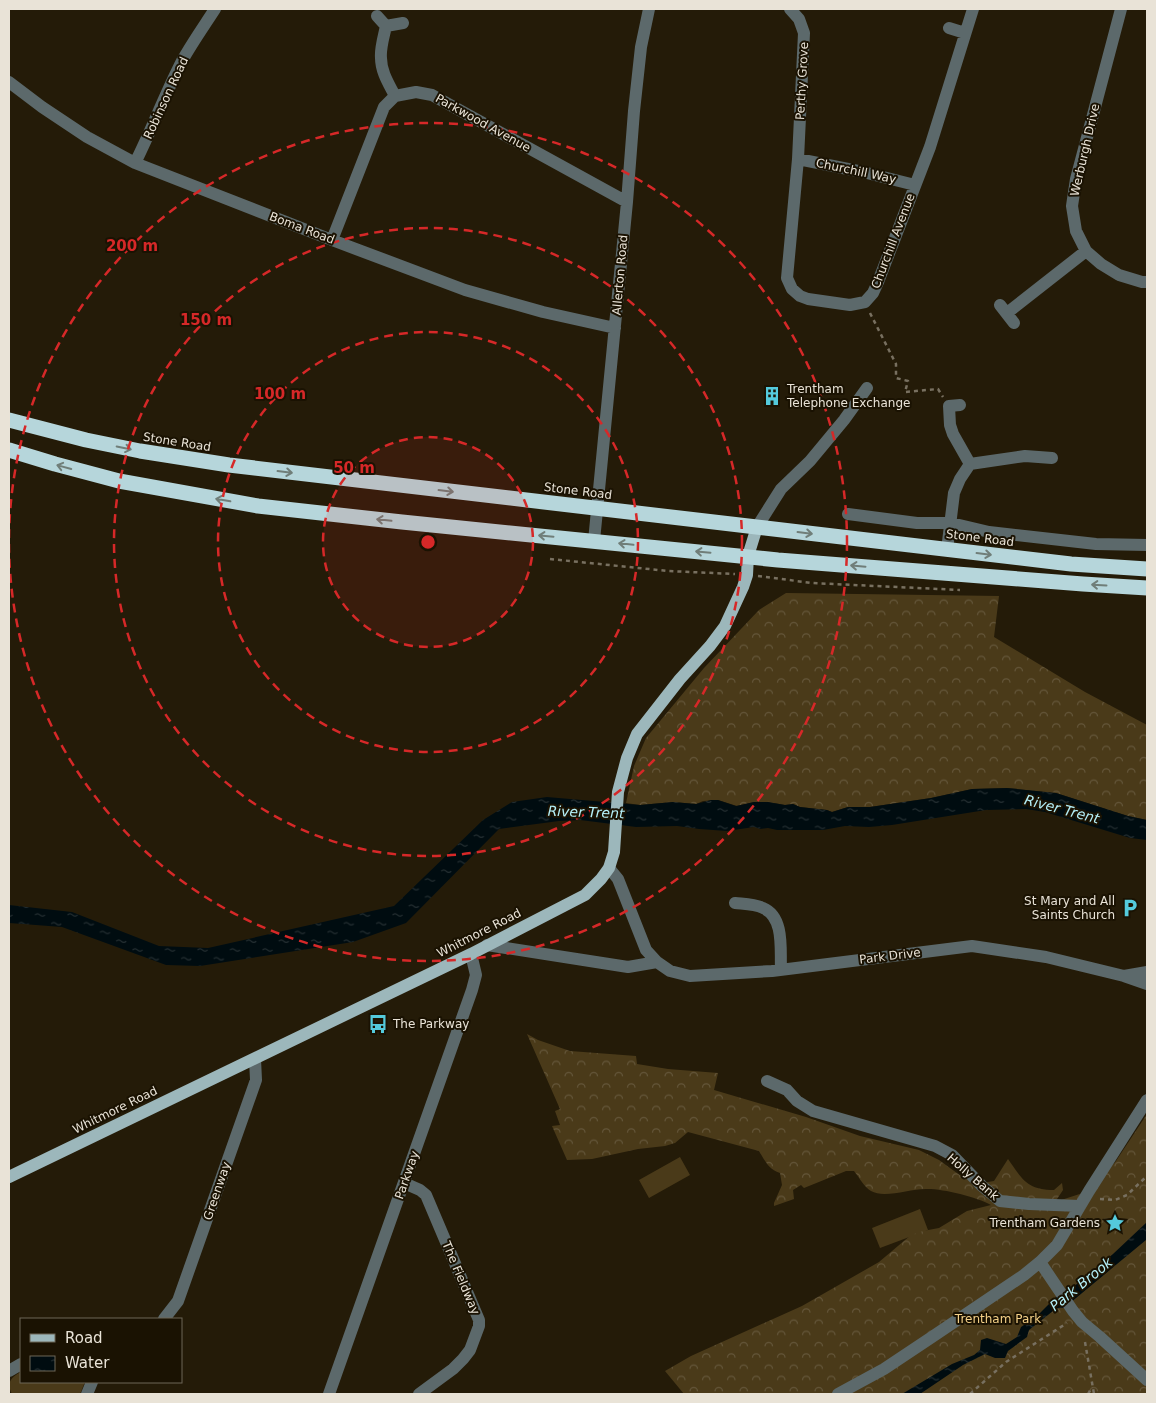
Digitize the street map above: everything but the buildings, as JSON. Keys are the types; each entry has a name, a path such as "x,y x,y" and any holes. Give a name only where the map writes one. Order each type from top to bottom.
{"highway":[{"name":"Stone Road","path":"9,420 78,438 140,451 228,465 1071,564 1147,569"},
{"path":"9,450 119,481 258,506 778,560 1147,588"}],"main road":[{"name":"Whitmore Road","path":"9,1177 471,954 585,896 601,879 608,868 614,852 618,792 627,758 638,734 680,679 710,646 725,626 736,604 747,574 748,556 757,527"}],"street":[{"name":"Robinson Road","path":"135,163 183,59 216,9"},
{"name":"Allerton Road","path":"594,541 634,111 641,47 649,9"},
{"name":"Perthy Grove","path":"790,9 799,19 804,33 798,159"},
{"name":"Churchill Avenue","path":"798,159 787,278 792,289 800,296 808,299 850,305 864,302 873,293 878,282 930,147 973,9"},
{"name":"Werburgh Drive","path":"1121,9 1076,179 1072,206 1076,231 1086,251 1101,264 1119,275 1147,282"},
{"path":"377,16 386,26"},
{"path":"386,26 403,23"},
{"path":"332,240 384,107 395,96 380,59 386,26"},
{"path":"949,28 965,34"},
{"name":"Boma Road","path":"9,82 87,137 135,163 465,290 543,312 615,328"},
{"name":"Parkwood Avenue","path":"395,96 416,92 432,95 627,202"},
{"name":"Churchill Way","path":"798,159 915,185"},
{"path":"1007,314 1086,251"},
{"path":"757,527 781,489 810,461 844,420 867,388"},
{"path":"955,406 950,425 970,464"},
{"path":"948,550 954,493 960,479 970,464 1025,456 1052,458"},
{"path":"848,514 917,523 951,523 999,534 1096,544 1147,545"},
{"name":"Park Drive","path":"608,868 618,879 646,950 657,962 670,971 690,976 782,970 972,946 1046,957 1124,976 1147,984"},
{"path":"735,903 765,908 775,918 779,929 782,970"},
{"path":"487,945 628,967 657,962"},
{"name":"Parkway","path":"329,1394 472,990 476,975 471,954"},
{"name":"Park Drive","path":"1124,976 1147,972"},
{"name":"Greenway","path":"165,1318 178,1301 256,1080 255,1059"},
{"name":"Holly Bank","path":"767,1081 787,1090 797,1101 813,1111 935,1146 952,1155 982,1186 1000,1201 1029,1204 1083,1201"},
{"path":"838,1394 884,1368 932,1337 1024,1275 1040,1262 1057,1244 1147,1100"},
{"name":"The Fieldway","path":"404,1183 420,1190 426,1195 479,1326 470,1350 463,1359 453,1369 419,1394"},
{"path":"1040,1262 1076,1315 1147,1380"},
{"path":"9,1371 20,1365"}],"path":[{"path":"864,302 896,364 896,378 908,381 905,392 938,389 955,406"},
{"path":"550,559 668,571 747,574 812,583 960,590"},
{"path":"1083,1201 1097,1199 1115,1200 1127,1195 1147,1176"},
{"path":"970,1394 1006,1362 1076,1315 1094,1394"},
{"path":"1088,1394 1092,1386"}],"green space":[{"path":"786,593 999,596 994,637 1085,692 1147,725 1147,820 1128,816 1056,793 1007,788 972,789 931,798 870,807 848,807 832,812 800,807 793,804 785,805 768,802 754,802 737,806 718,800 703,801 696,804 673,802 640,805 626,803 634,766 646,738 704,668 759,610"},
{"name":"Trentham Park","path":"527,1034 538,1040 570,1051 636,1056 637,1064 668,1069 718,1073 714,1090 806,1117 860,1136 919,1150 939,1160 976,1184 994,1181 1008,1159 1026,1182 1037,1188 1054,1190 1062,1183 1063,1190 1055,1202 1089,1191 1116,1161 1147,1114 1147,1394 684,1394 665,1371 691,1356 802,1306 879,1262 911,1235 939,1228 967,1211 991,1205 969,1196 935,1189 921,1189 891,1194 877,1193 866,1187 854,1171 846,1171 804,1188 801,1185 793,1190 794,1199 774,1206 782,1185 780,1173 776,1172 765,1162 759,1151 688,1132 675,1143 665,1146 638,1149 592,1159 567,1160 552,1126 560,1125 555,1111 560,1109"},
{"path":"680,1157 690,1175 649,1198 639,1180"},
{"path":"920,1209 928,1230 880,1248 872,1228"},
{"path":"20,1373 20,1383 85,1383 80,1394 12,1394 9,1387 10,1381"}],"water":[{"name":"River Trent","path":"1007,788 1056,793 1128,816 1147,820 1147,840 1130,838 1045,812 1026,809 986,810 892,825 869,827 845,826 823,830 777,830 754,827 727,831 677,826 636,827 580,820 559,821 499,829 406,923 353,942 200,966 166,965 62,927 9,923 9,905 72,912 159,946 208,948 394,906 483,820 512,802 547,797 640,805 673,802 696,804 711,800 718,800 736,806 754,802 768,802 785,805 793,804 800,807 832,812 848,807 870,807 931,798 972,789"},
{"name":"Park Brook","path":"1147,1222 1146,1240 1064,1308 1058,1308 1053,1311 1029,1330 1027,1337 1008,1351 1005,1358 995,1358 985,1354 963,1365 920,1394 902,1394 952,1364 974,1355 980,1350 981,1340 987,1338 1006,1344 1017,1337 1021,1327 1037,1316 1058,1295 1077,1284 1113,1254"}],"place":[{"name":"Trentham Telephone Exchange","path":"772,396"},
{"name":"St Mary and All Saints Church","path":"1130,908"},
{"name":"The Parkway","path":"378,1024"},
{"name":"Trentham Gardens","path":"1115,1223"}]}
